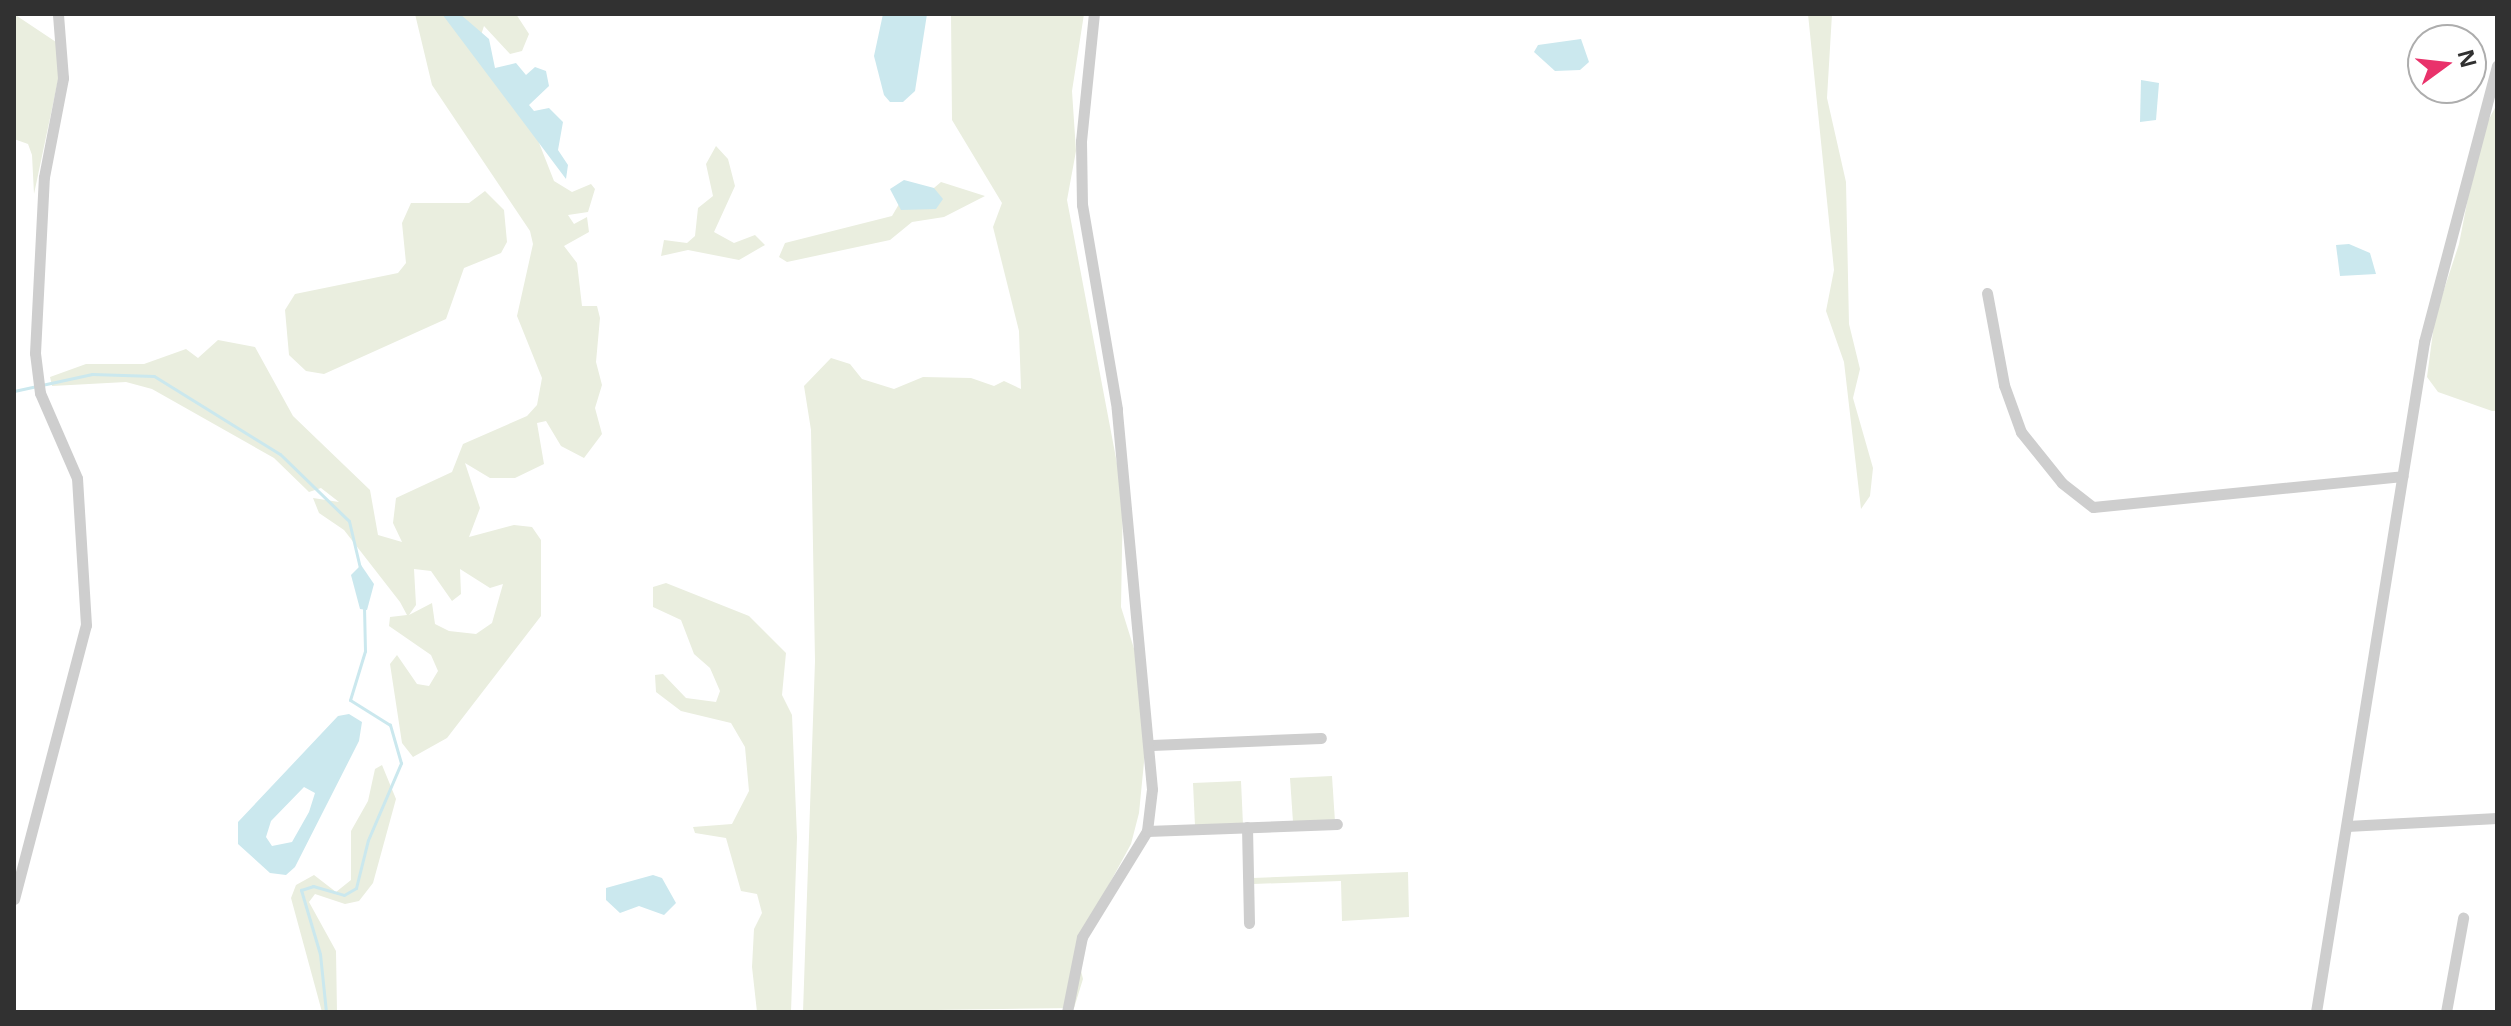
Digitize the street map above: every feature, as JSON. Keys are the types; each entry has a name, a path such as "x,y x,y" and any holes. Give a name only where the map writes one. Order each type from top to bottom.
{"street":[{"path":"14,899 86,625 77,478 40,393 35,353 44,177 63,78 58,14"},
{"path":"1067,1012 1082,937 1147,831 1152,745 1117,409 1082,205 1081,141 1094,14"},
{"path":"2316,1012 2402,476 2442,261 2497,65"},
{"path":"1987,293 2004,385 2021,432 2062,483 2093,507 2402,476"},
{"path":"1152,745 1321,738"},
{"path":"2347,826 2497,818"},
{"path":"1147,831 1337,824"},
{"path":"1247,827 1249,923"},
{"path":"2446,1012 2463,918"}],"shaded area":[{"path":"14,14 56,42 61,66 34,194 32,155 28,144 14,139"},
{"path":"415,14 516,14 529,34 522,51 510,54 484,26 478,44 532,125 554,181 572,192 591,184 595,189 588,212 568,215 574,224 587,217 589,232 564,246 577,263 582,306 597,306 600,318 596,362 602,385 595,408 602,434 584,458 561,446 546,421 537,423 544,464 515,478 490,478 465,463 480,508 469,537 514,525 532,527 541,540 541,616 447,738 413,757 402,743 390,664 397,655 417,684 429,686 438,671 431,655 389,626 390,617 407,615 400,602 344,530 319,513 313,498 339,502 321,488 309,492 274,458 152,389 126,382 52,386 50,377 86,364 144,364 186,349 198,358 218,340 255,347 293,416 370,490 378,535 402,542 393,523 396,498 452,472 463,444 527,416 537,405 542,378 517,316 533,244 530,231 432,85","holes":["414,569 431,571 452,601 461,594 460,569 490,588 503,584 492,623 476,634 449,631 435,624 432,603 409,615 416,605"]},
{"path":"951,14 1084,14 1072,91 1076,151 1067,200 1123,495 1121,607 1136,655 1145,752 1139,813 1131,844 1075,947 1083,979 1074,1008 803,1012 815,661 811,430 804,386 831,358 850,364 862,379 894,389 923,377 971,378 994,386 1004,381 1021,389 1019,331 993,227 1002,203 952,120"},
{"path":"1808,14 1832,14 1827,98 1846,182 1849,324 1860,369 1853,398 1873,468 1870,496 1861,509 1844,362 1826,311 1834,270"},
{"path":"2497,104 2497,411 2492,411 2438,392 2427,377 2435,317 2459,244 2480,136"},
{"path":"716,146 728,159 735,186 714,232 734,243 755,235 765,245 739,260 688,250 661,256 664,240 687,243 695,236 698,208 713,196 706,164"},
{"path":"941,182 985,196 944,217 912,222 890,240 787,262 779,257 785,243 892,216 902,199 928,193"},
{"path":"485,191 504,210 507,242 501,253 464,268 446,319 324,374 306,371 289,355 285,310 295,294 398,273 406,263 402,223 411,203 469,203"},
{"path":"666,583 749,616 786,653 782,695 792,715 797,837 791,1012 757,1012 752,967 754,929 762,913 757,894 741,891 726,838 695,833 693,827 732,824 749,791 745,747 731,723 681,711 656,692 655,675 663,674 686,698 716,702 720,691 710,668 694,654 681,620 653,607 653,587"},
{"path":"382,765 396,799 373,883 359,901 345,904 315,894 309,902 336,951 337,1012 322,1012 291,898 296,885 314,875 336,892 351,880 351,831 368,801 375,769"},
{"path":"1332,776 1335,822 1293,822 1290,778"},
{"path":"1241,781 1243,825 1195,826 1193,783"},
{"path":"1408,872 1409,917 1342,921 1341,881 1253,884 1253,878"}],"water":[{"path":"442,14 460,14 489,39 495,68 516,63 526,75 535,67 546,71 549,86 529,105 534,111 549,108 563,122 558,150 568,165 566,179"},
{"path":"883,14 927,14 915,91 903,102 890,102 884,95 874,56"},
{"path":"1581,39 1589,62 1580,70 1555,71 1534,52 1538,45"},
{"path":"2141,80 2159,83 2156,120 2140,122"},
{"path":"904,180 934,188 943,199 936,209 901,210 890,189"},
{"path":"2349,244 2370,253 2376,274 2340,276 2336,245"},
{"path":"361,565 374,584 367,610 360,609 351,575"},
{"path":"349,714 362,722 359,741 295,867 286,875 270,873 238,844 238,822 338,716","holes":["304,787 315,793 309,812 292,842 272,846 266,837 271,821"]},
{"path":"653,875 662,878 676,903 664,915 639,906 620,913 606,900 606,888"}],"waterway":[{"path":"14,391 92,374 154,376 280,454 349,521 360,568"},
{"path":"326,1012 320,954 301,890 313,886 344,895 356,888 368,840 401,763 390,725 350,700 365,651 364,607"}]}
